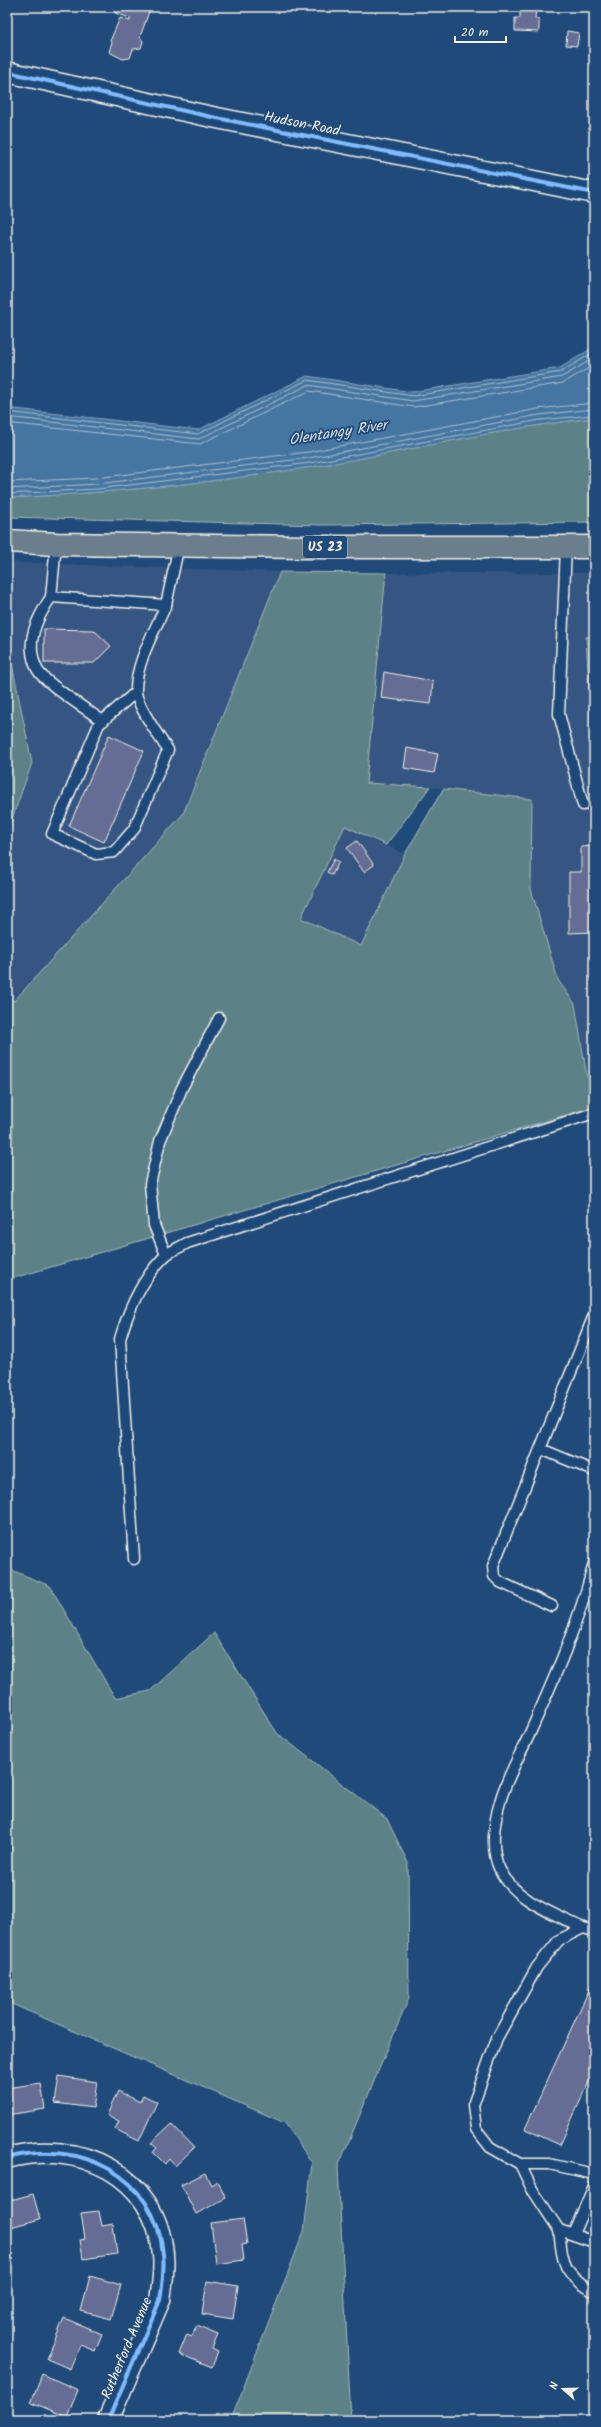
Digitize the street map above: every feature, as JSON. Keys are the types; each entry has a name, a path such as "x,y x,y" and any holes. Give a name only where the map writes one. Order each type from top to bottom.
{"highway":[{"name":"US 23","path":"7,541 56,544 594,547"}],"street":[{"name":"Hudson Road","path":"7,72 212,117 594,193"},
{"name":"Rutherford Avenue","path":"7,2158 36,2151 60,2152 99,2162 119,2174 137,2191 150,2210 160,2235 163,2254 163,2279 160,2300 108,2420"}],"lane":[{"path":"56,544 51,597 37,618 33,631 32,646 37,670 103,721"},
{"path":"136,692 99,724 52,834 96,854 114,852 134,829 168,750 146,717 136,692 143,658 166,605 179,545"},
{"path":"566,547 559,714 583,805"},
{"path":"51,597 166,605"},
{"path":"166,1255 154,1225 150,1184 160,1141 179,1095 220,1018"},
{"path":"134,1559 120,1339 128,1311 141,1287 166,1255 188,1243 594,1113"},
{"path":"552,1606 500,1582 494,1576 493,1566 594,1315"},
{"path":"541,1449 594,1471"},
{"path":"594,1563 586,1595 563,1658 500,1801 493,1834 499,1870 515,1890 544,1910 583,1928 594,1931"},
{"path":"583,1928 559,1940 537,1967 497,2038 473,2105 476,2129 490,2147 520,2164 549,2164 594,2174"},
{"path":"520,2164 532,2189 559,2230 562,2261 575,2280 594,2292"},
{"path":"573,2234 594,2186"},
{"path":"559,2230 594,2242"}],"shaded area":[{"path":"7,562 280,572 183,814 14,1001 7,994 7,833 32,763 9,650 7,649"},
{"path":"386,573 594,573 594,636 586,637 592,740 594,746 594,1075 587,1077 575,1004 558,980 531,889 532,799 430,787 366,783"},
{"path":"345,825 405,854 361,947 301,918"}],"green space":[{"path":"594,418 594,522 323,525 7,517 7,498 159,487 273,473 346,461 487,434 558,422"},
{"path":"280,572 386,573 366,783 430,787 386,845 345,826 301,918 361,946 405,854 443,789 532,799 531,889 558,980 575,1004 587,1077 594,1075 594,1105 590,1108 7,1280 7,994 14,1001 183,814"},
{"path":"594,636 594,746 592,740 586,637"},
{"path":"7,649 9,649 32,763 7,833"},
{"path":"7,1568 50,1586 115,1698 150,1691 214,1633 277,1733 387,1819 408,1863 409,1998 338,2167 351,2420 231,2420 304,2231 312,2163 285,2123 7,2002"}],"water":[{"name":"Olentangy River","path":"594,347 594,418 558,422 346,461 236,478 121,490 7,498 7,408 198,430 307,376 412,392 560,368"}],"building":[{"path":"117,7 134,7 134,9 138,11 140,7 150,9 140,37 143,41 141,48 133,49 130,58 123,59 109,52 112,42 110,41 120,18 130,21 130,18 115,13"},
{"path":"520,7 536,7 535,19 539,19 539,32 515,31 515,18 520,18"},
{"path":"567,31 579,33 577,46 566,45"},
{"path":"44,629 94,630 111,646 94,663 44,663"},
{"path":"384,672 433,681 431,704 381,698"},
{"path":"109,735 144,751 104,842 69,826"},
{"path":"407,748 438,754 434,773 404,768"},
{"path":"357,841 374,865 364,872 347,848"},
{"path":"594,846 594,932 569,933 569,872 581,872 581,847"},
{"path":"334,859 339,862 332,875 327,872"},
{"path":"594,1979 594,2071 560,2145 525,2129"},
{"path":"59,2076 97,2082 93,2108 55,2103"},
{"path":"41,2083 45,2109 7,2115 7,2088"},
{"path":"118,2091 140,2102 143,2095 157,2102 139,2141 115,2129 119,2121 107,2115"},
{"path":"171,2124 194,2148 175,2166 169,2159 165,2164 153,2152 157,2148 151,2143"},
{"path":"205,2173 211,2185 217,2181 226,2198 196,2214 181,2185"},
{"path":"33,2194 40,2219 7,2228 7,2201"},
{"path":"99,2211 102,2226 113,2224 117,2254 83,2259 80,2240 85,2239 81,2213"},
{"path":"594,2212 594,2227 589,2224"},
{"path":"243,2219 247,2244 242,2245 244,2260 216,2264 211,2223"},
{"path":"90,2276 121,2285 111,2319 81,2311"},
{"path":"207,2281 238,2286 233,2319 202,2314"},
{"path":"64,2318 102,2334 95,2351 80,2345 70,2369 47,2359"},
{"path":"196,2326 218,2335 212,2349 218,2352 212,2367 179,2354 187,2334 192,2336"},
{"path":"42,2374 78,2390 67,2417 31,2402"}],"cycle path":[{"path":"7,72 212,117 594,193"},
{"path":"7,2158 34,2153 60,2153 86,2159 109,2169 129,2184 146,2203 157,2226 164,2260 160,2300 108,2420"}]}
